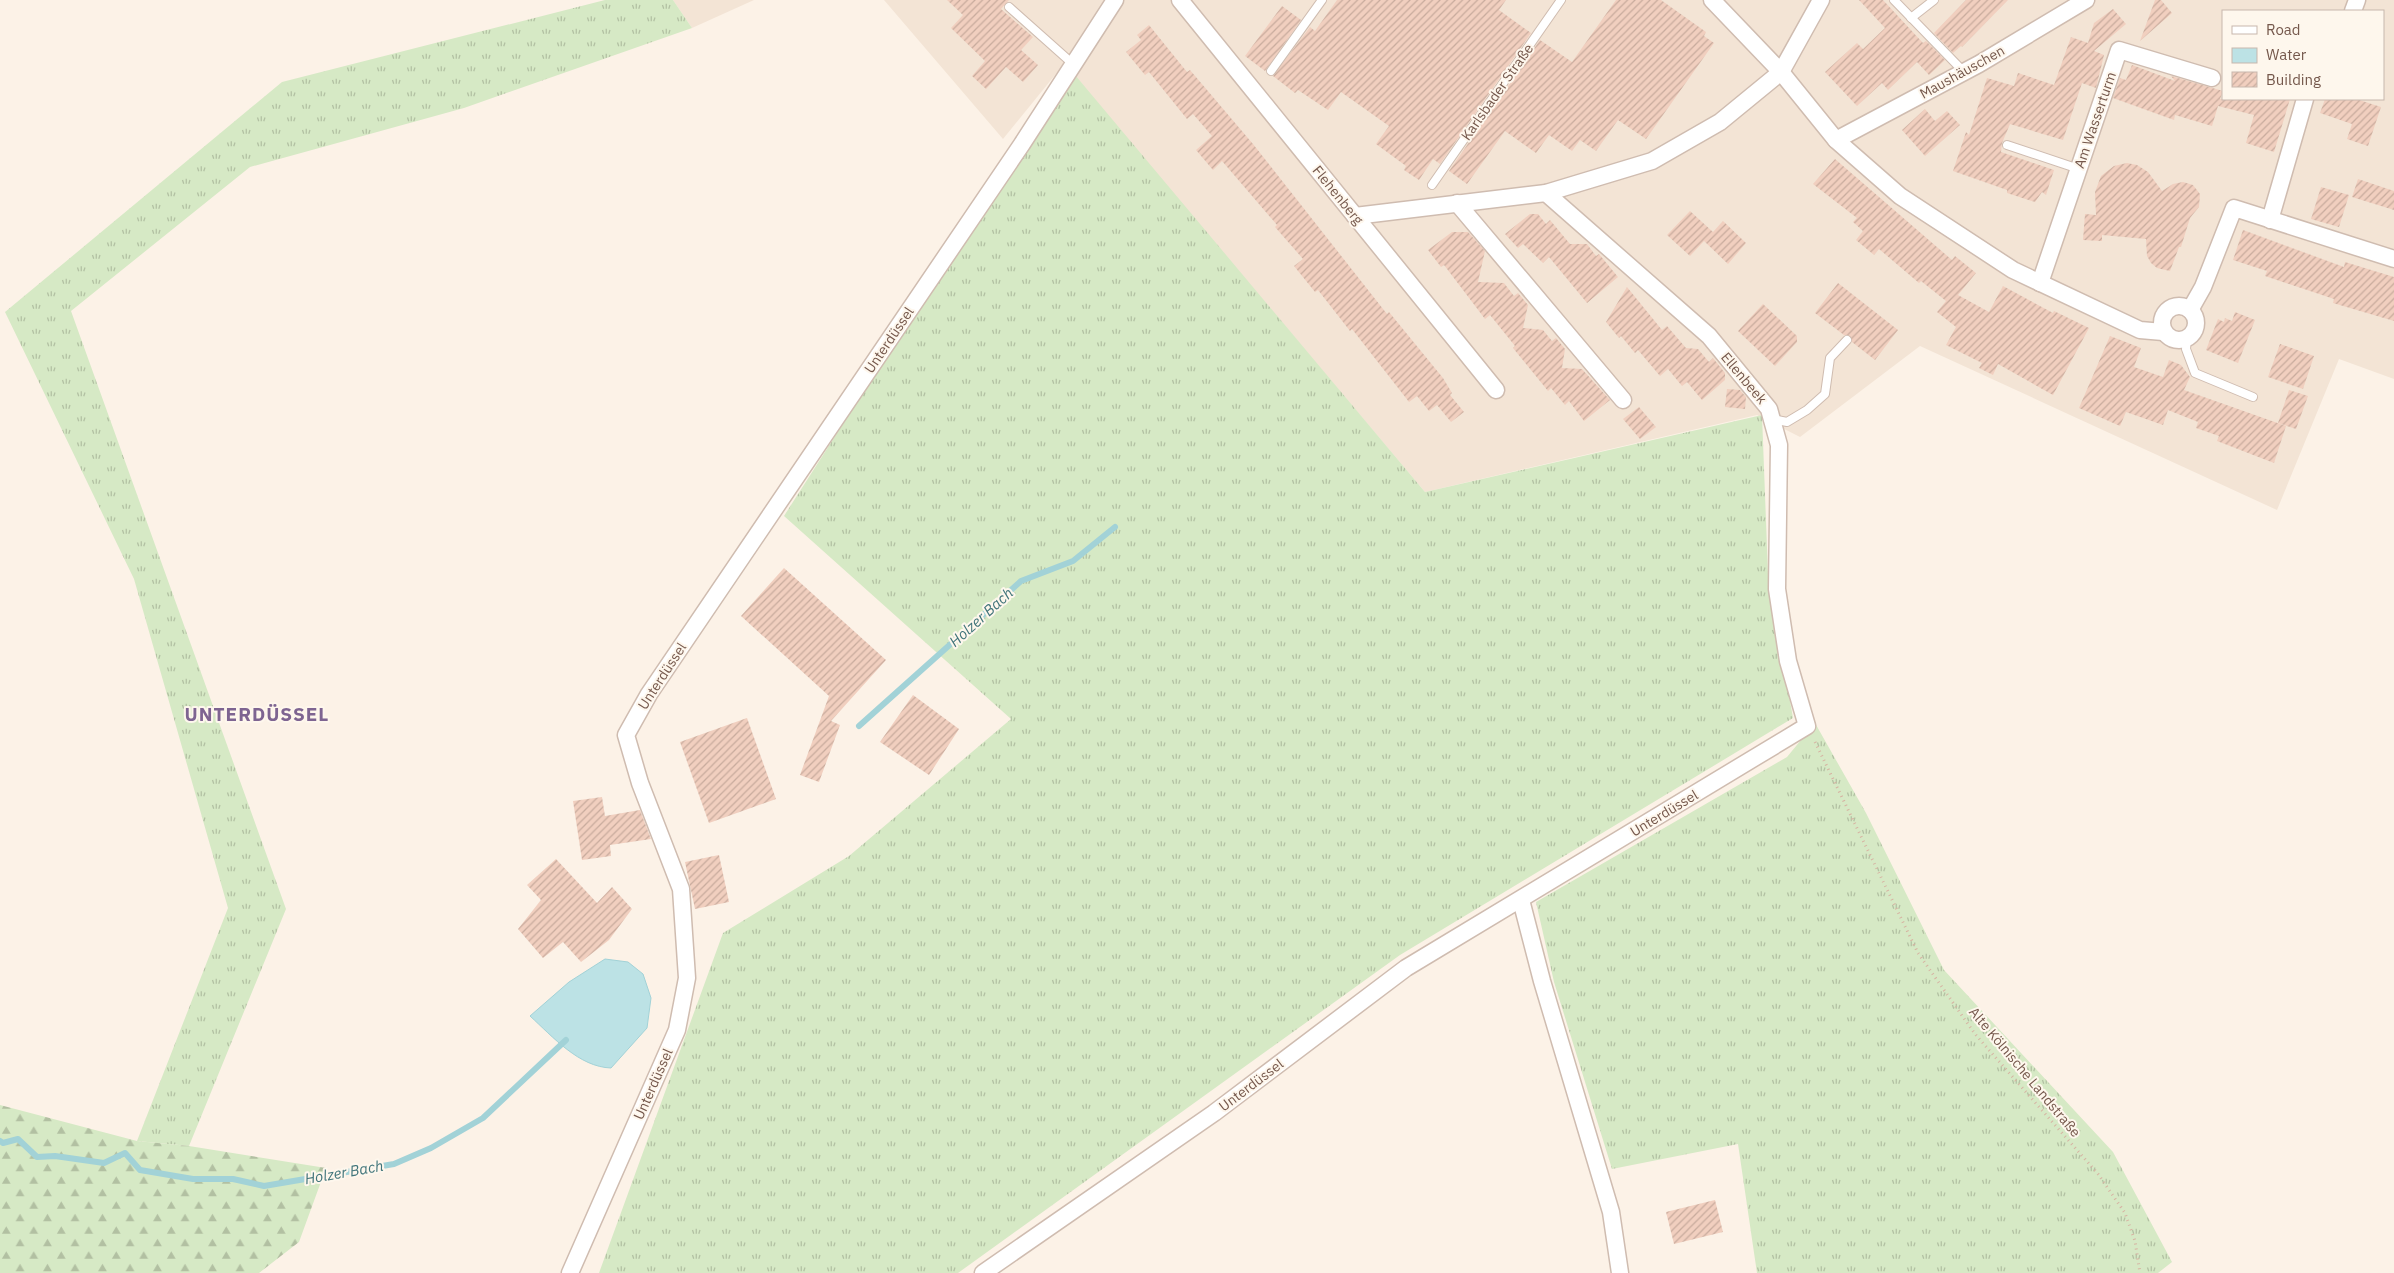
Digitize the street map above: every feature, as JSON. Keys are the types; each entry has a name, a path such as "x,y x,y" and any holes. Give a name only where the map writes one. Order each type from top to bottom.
{"street":[{"path":"1074,64 1115,0"},
{"name":"Flehenberg","path":"1180,0 1496,390"},
{"path":"1712,0 1782,72 1836,140 1900,196 2013,270 2140,330 2163,332 2174,341 2187,338 2196,328 2195,314 2184,305 2170,307 2161,318 2163,332"},
{"path":"1355,216 1546,193 1652,161 1720,122 1782,72 1821,0"},
{"name":"Maushäuschen","path":"1836,140 1965,72 2086,0"},
{"name":"Am Wasserturm","path":"2040,282 2119,50 2212,78"},
{"name":"Unterdüssel","path":"570,1273 677,1030 687,978 681,889 640,783 626,734 649,694 1022,144 1074,64"},
{"path":"2270,220 2306,100"},
{"name":"Ellenbeek","path":"1546,193 1709,336 1769,408 1779,445 1777,589 1788,661 1807,726"},
{"path":"1457,203 1623,400"},
{"path":"2190,310 2203,287 2234,208 2394,260"},
{"name":"Unterdüssel","path":"983,1273 1214,1113 1406,968 1807,726"},
{"path":"1521,900 1542,981 1611,1212 1620,1273"}],"lane":[{"path":"1271,71 1322,0"},
{"name":"Karlsbader Straße","path":"1432,185 1561,0"},
{"path":"1894,0 1965,72"},
{"path":"1902,8 1907,0"},
{"path":"1912,18 1934,0"},
{"path":"1009,6 1074,64"},
{"path":"2007,145 2079,169"},
{"path":"2187,338 2186,349 2195,373 2253,397"},
{"path":"1772,419 1787,422 1807,410 1825,394 1830,358 1847,340"}],"path":[{"name":"Alte Kölnische Landstraße","path":"1807,726 1918,952 1975,1034 2098,1174 2125,1212 2134,1241 2140,1273"}],"shaded area":[{"path":"673,0 754,0 692,28"},
{"path":"884,0 2394,0 2394,379 2339,359 2277,510 1920,346 1800,437 1757,415 1425,492 1064,64 1003,139"}],"green space":[{"path":"605,0 673,0 692,28 464,108 250,167 71,311 286,909 189,1146 137,1141 228,908 134,579 5,312 282,82"},
{"path":"1070,69 1425,492 1762,415 1768,574 1793,718 1400,955 958,1273 599,1273 723,933 849,856 1011,719 784,516"},
{"path":"1815,723 1866,813 1944,970 2113,1152 2172,1262 2158,1273 1757,1273 1738,1144 1612,1169 1554,982 1536,902 1787,757"},
{"path":"0,1105 137,1141 189,1146 326,1168 299,1242 259,1273 0,1273"}],"water":[{"path":"605,959 628,962 643,974 651,998 647,1028 611,1068 599,1066 577,1057 530,1016 569,982"}],"building":[{"path":"947,0 1009,0 1001,9 1033,37 1021,50 1038,65 1023,82 1006,67 986,89 972,76 985,61 951,28 963,15"},
{"path":"1337,0 1506,0 1499,10 1531,33 1440,164 1433,159 1419,180 1404,170 1406,166 1376,144 1389,126 1341,92 1328,110 1298,90 1295,93 1273,76 1310,27 1315,31"},
{"path":"1616,0 1661,0 1706,32 1704,36 1714,43 1646,139 1618,120 1596,151 1580,140 1572,151 1549,135 1536,153 1505,131 1467,184 1449,171 1540,40 1572,62"},
{"path":"1859,0 1883,0 1923,43 1926,41 1945,60 1929,75 1917,62 1888,90 1882,83 1857,106 1825,72 1857,43 1863,49 1885,28"},
{"path":"1966,0 2008,0 1962,47 1953,53 1934,33"},
{"path":"2155,0 2161,0 2172,13 2140,41"},
{"path":"1282,6 1301,20 1265,71 1245,56"},
{"path":"2113,9 2126,24 2094,51 2104,55 2096,88 2082,83 2063,140 2010,124 2002,143 2001,152 2054,170 2046,195 2042,192 2035,202 1953,171 1966,132 1969,135 1987,78 2014,86 2018,73 2054,85 2071,37 2088,43 2094,23"},
{"path":"1149,25 1187,72 1190,70 1253,144 1387,314 1389,312 1443,378 1452,393 1450,395 1464,412 1451,422 1437,405 1429,411 1417,396 1409,402 1352,329 1350,331 1318,290 1315,292 1294,266 1303,259 1275,227 1277,225 1222,161 1213,170 1196,150 1212,136 1193,114 1187,119 1149,72 1145,75 1126,52 1141,40 1137,35"},
{"path":"2132,65 2175,81 2171,76 2222,91 2220,99 2222,100 2290,100 2274,152 2246,143 2254,115 2218,106 2212,126 2175,115 2174,120 2113,98 2120,78 2126,80"},
{"path":"2325,100 2359,100 2381,107 2368,146 2347,139 2352,124 2320,113"},
{"path":"1925,109 1935,121 1947,111 1960,125 1925,156 1902,130"},
{"path":"1835,159 1952,260 1955,256 1976,273 1958,295 1989,312 2003,286 2053,313 2054,311 2089,328 2053,395 1998,364 1993,375 1979,368 1982,363 1946,345 1956,327 1937,312 1946,301 1921,281 1919,283 1879,249 1874,255 1856,240 1863,231 1853,222 1857,218 1813,184"},
{"path":"2127,163 2137,165 2148,172 2162,191 2173,184 2183,182 2193,185 2200,194 2199,207 2190,218 2181,247 2179,247 2170,271 2157,268 2151,263 2147,256 2146,239 2102,235 2102,241 2083,240 2085,214 2096,215 2095,192 2101,176 2114,166"},
{"path":"2358,179 2394,191 2394,210 2352,197"},
{"path":"2321,187 2349,195 2339,227 2311,219"},
{"path":"1690,211 1713,232 1723,221 1746,243 1728,264 1704,241 1690,256 1667,235"},
{"path":"1530,214 1538,214 1546,224 1550,220 1570,244 1587,244 1596,256 1599,254 1618,277 1587,303 1549,257 1543,263 1523,244 1518,248 1505,234"},
{"path":"2243,230 2344,267 2345,262 2394,277 2394,321 2333,303 2334,299 2265,276 2267,271 2233,260"},
{"path":"1452,232 1468,232 1485,251 1478,282 1504,283 1514,296 1518,293 1528,305 1523,328 1543,330 1552,341 1556,338 1565,349 1562,368 1582,369 1610,400 1584,421 1569,401 1565,405 1551,388 1548,391 1513,348 1515,346 1490,315 1485,319 1444,265 1441,267 1428,250"},
{"path":"1838,283 1898,330 1875,360 1852,342 1850,336 1844,335 1815,313"},
{"path":"1627,287 1662,330 1667,326 1686,348 1698,349 1709,362 1713,358 1725,373 1725,380 1702,400 1687,382 1682,386 1668,369 1660,376 1638,350 1635,353 1606,322"},
{"path":"1763,304 1797,336 1797,342 1775,366 1738,331"},
{"path":"2235,312 2255,320 2238,363 2206,350 2218,319 2224,322 2225,318 2232,321"},
{"path":"2110,336 2141,348 2134,367 2163,377 2169,360 2181,365 2190,377 2184,390 2286,426 2274,463 2217,441 2219,436 2196,428 2198,422 2168,410 2163,425 2126,412 2120,426 2079,408"},
{"path":"2280,344 2314,356 2303,389 2268,377"},
{"path":"1727,389 1740,390 1746,397 1745,409 1725,407"},
{"path":"2289,390 2308,396 2296,429 2278,423"},
{"path":"1639,407 1656,427 1640,439 1623,419"},
{"path":"784,568 886,660 831,721 840,725 819,782 800,775 829,696 741,616"},
{"path":"913,695 959,729 929,775 880,742"},
{"path":"747,718 776,799 709,823 680,742"},
{"path":"602,797 605,816 640,810 651,839 610,845 611,856 582,860 573,801"},
{"path":"719,855 729,902 695,909 685,862"},
{"path":"556,859 597,903 612,887 632,909 609,940 581,962 563,942 543,958 518,929 541,900 527,885"},
{"path":"1715,1200 1723,1232 1674,1244 1666,1212"}],"waterway":[{"name":"Holzer Bach","path":"859,726 1021,581 1073,561 1115,527"},
{"name":"Holzer Bach","path":"0,1141 3,1143 18,1139 37,1157 55,1156 104,1163 125,1153 140,1170 193,1179 233,1179 264,1186 394,1164 431,1148 483,1118 566,1040"}],"district":[{"name":"UNTERDÜSSEL","path":"257,714"}]}
